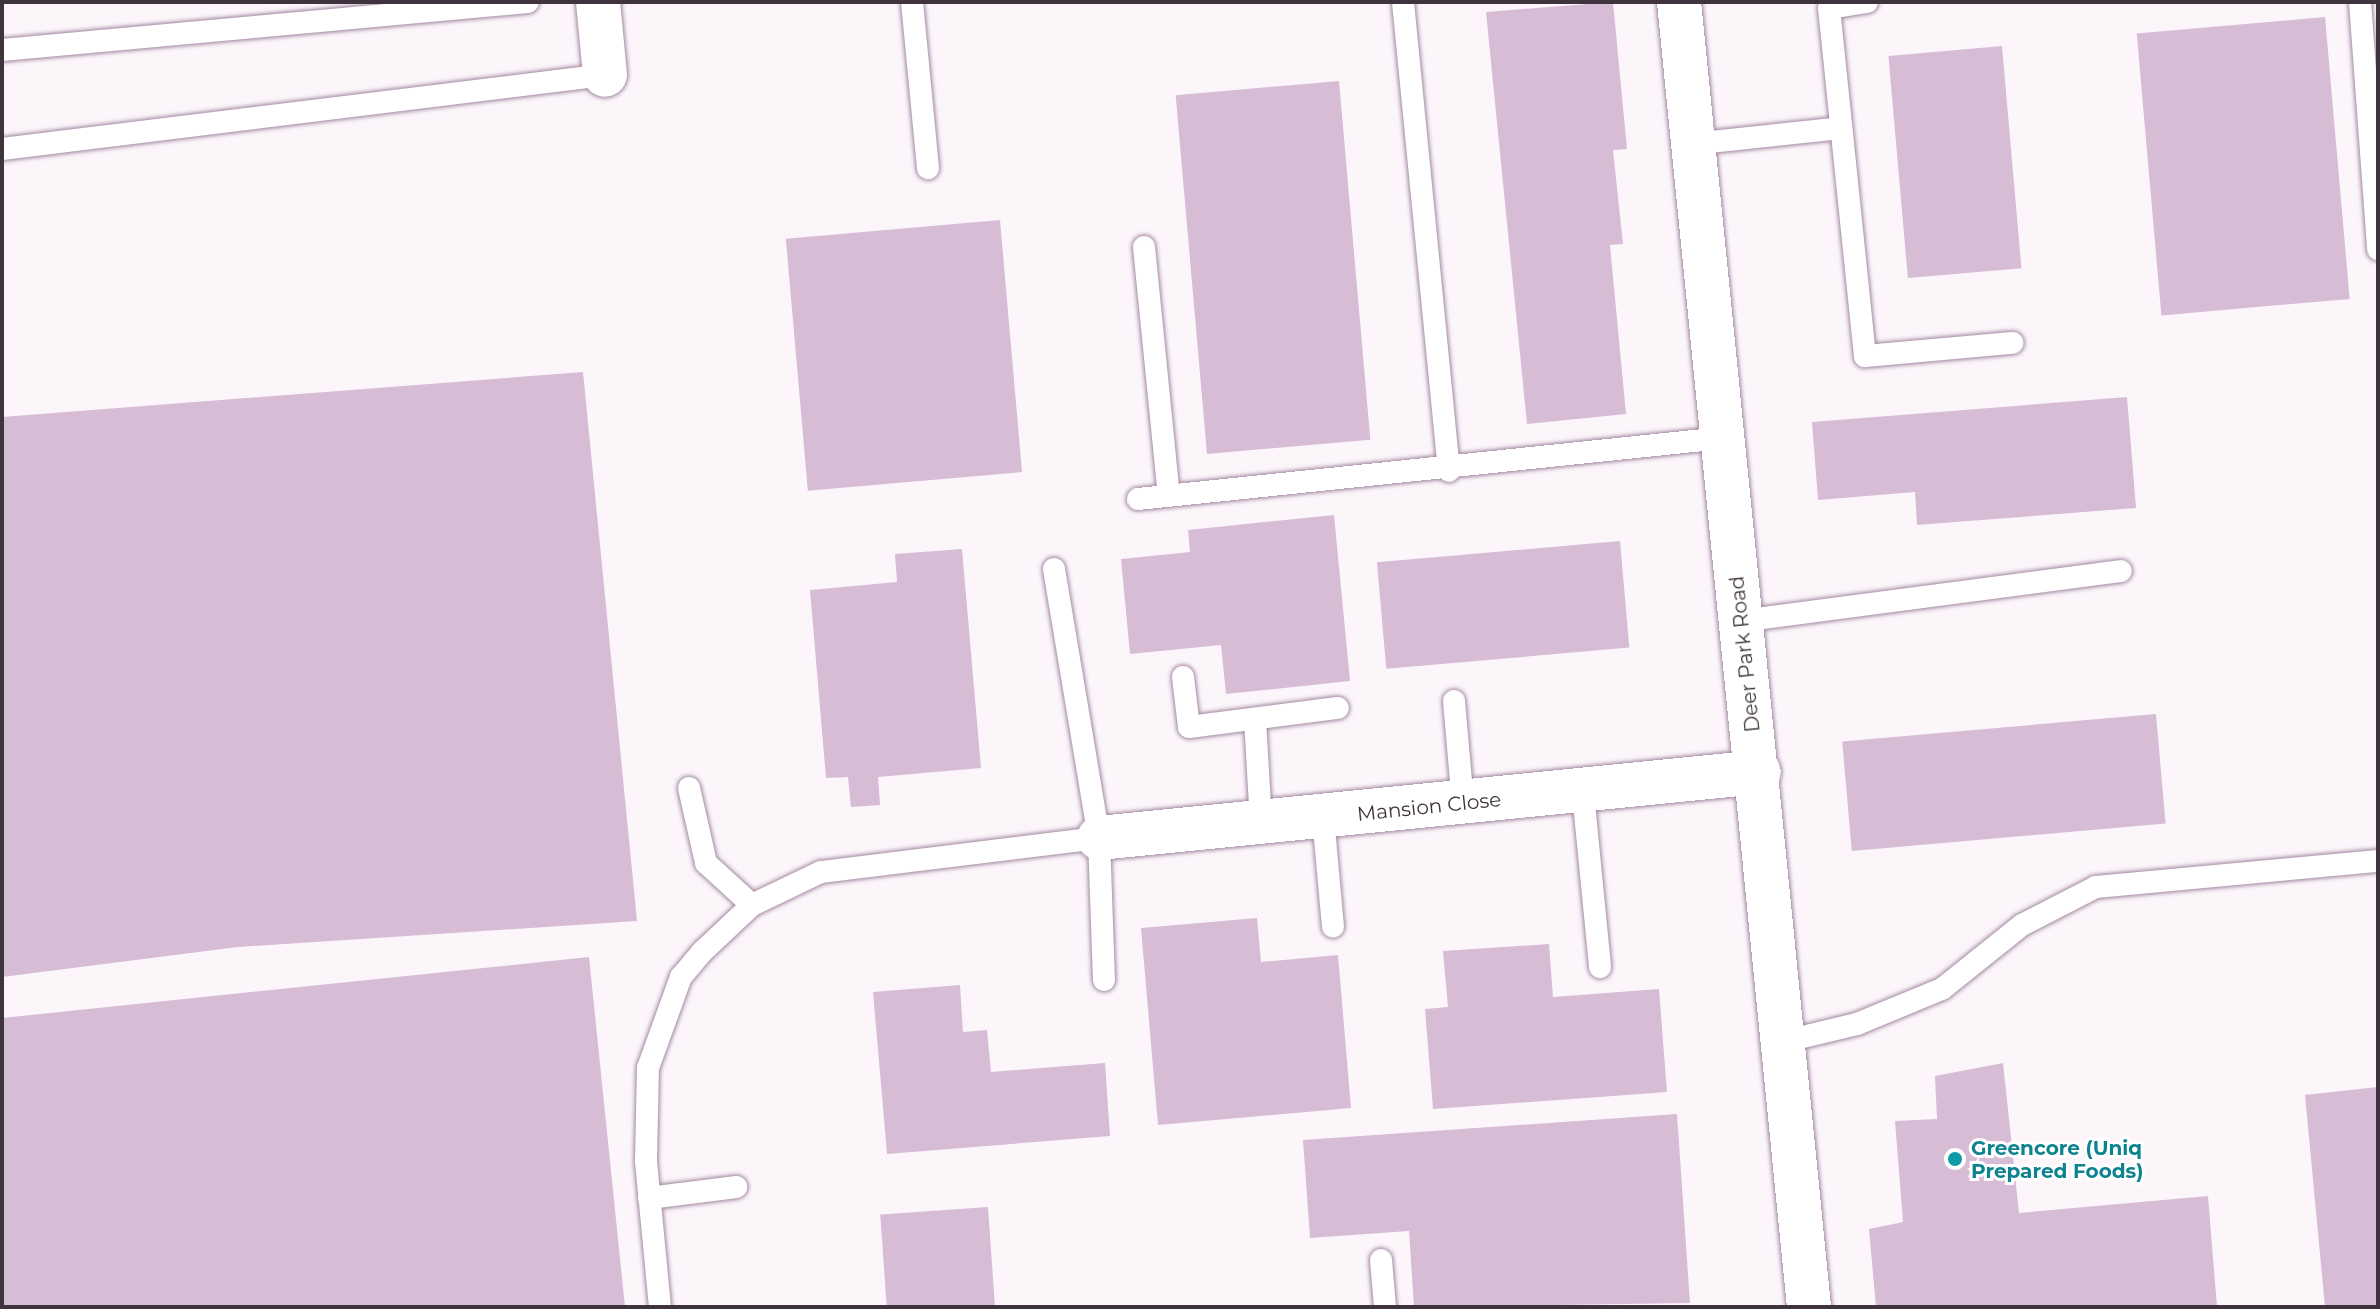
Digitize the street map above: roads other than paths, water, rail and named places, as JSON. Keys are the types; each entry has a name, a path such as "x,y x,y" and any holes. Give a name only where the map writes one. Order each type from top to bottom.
{"street":[{"path":"598,2 605,75"},
{"name":"Deer Park Road","path":"1679,2 1759,772 1809,1307"},
{"name":"Mansion Close","path":"1099,838 1583,793 1759,772"}],"lane":[{"path":"2,50 528,2"},
{"path":"912,2 928,168"},
{"path":"1403,2 1449,471"},
{"path":"1867,2 1829,8 1865,356 2012,343"},
{"path":"2360,2 2378,249"},
{"path":"2,149 605,75"},
{"path":"1692,144 1841,128"},
{"path":"1144,247 1169,496"},
{"path":"1138,499 1449,471 1722,438"},
{"path":"1054,569 1099,838 1104,980"},
{"path":"1741,621 2121,571"},
{"path":"1183,677 1189,727 1338,708"},
{"path":"1454,701 1463,803"},
{"path":"1255,719 1261,822"},
{"path":"689,788 706,863 752,905"},
{"path":"1583,793 1600,967"},
{"path":"1323,817 1333,927"},
{"path":"660,1307 644,1109 665,1013 681,977 752,905 786,885 859,864 1099,838"},
{"path":"1782,1042 1857,1024 1942,989 2022,925 2096,887 2378,861"},
{"path":"649,1198 736,1187"},
{"path":"1381,1260 1385,1307"}],"place":[{"name":"Greencore (Uniq Prepared Foods)","path":"1955,1159"}]}
